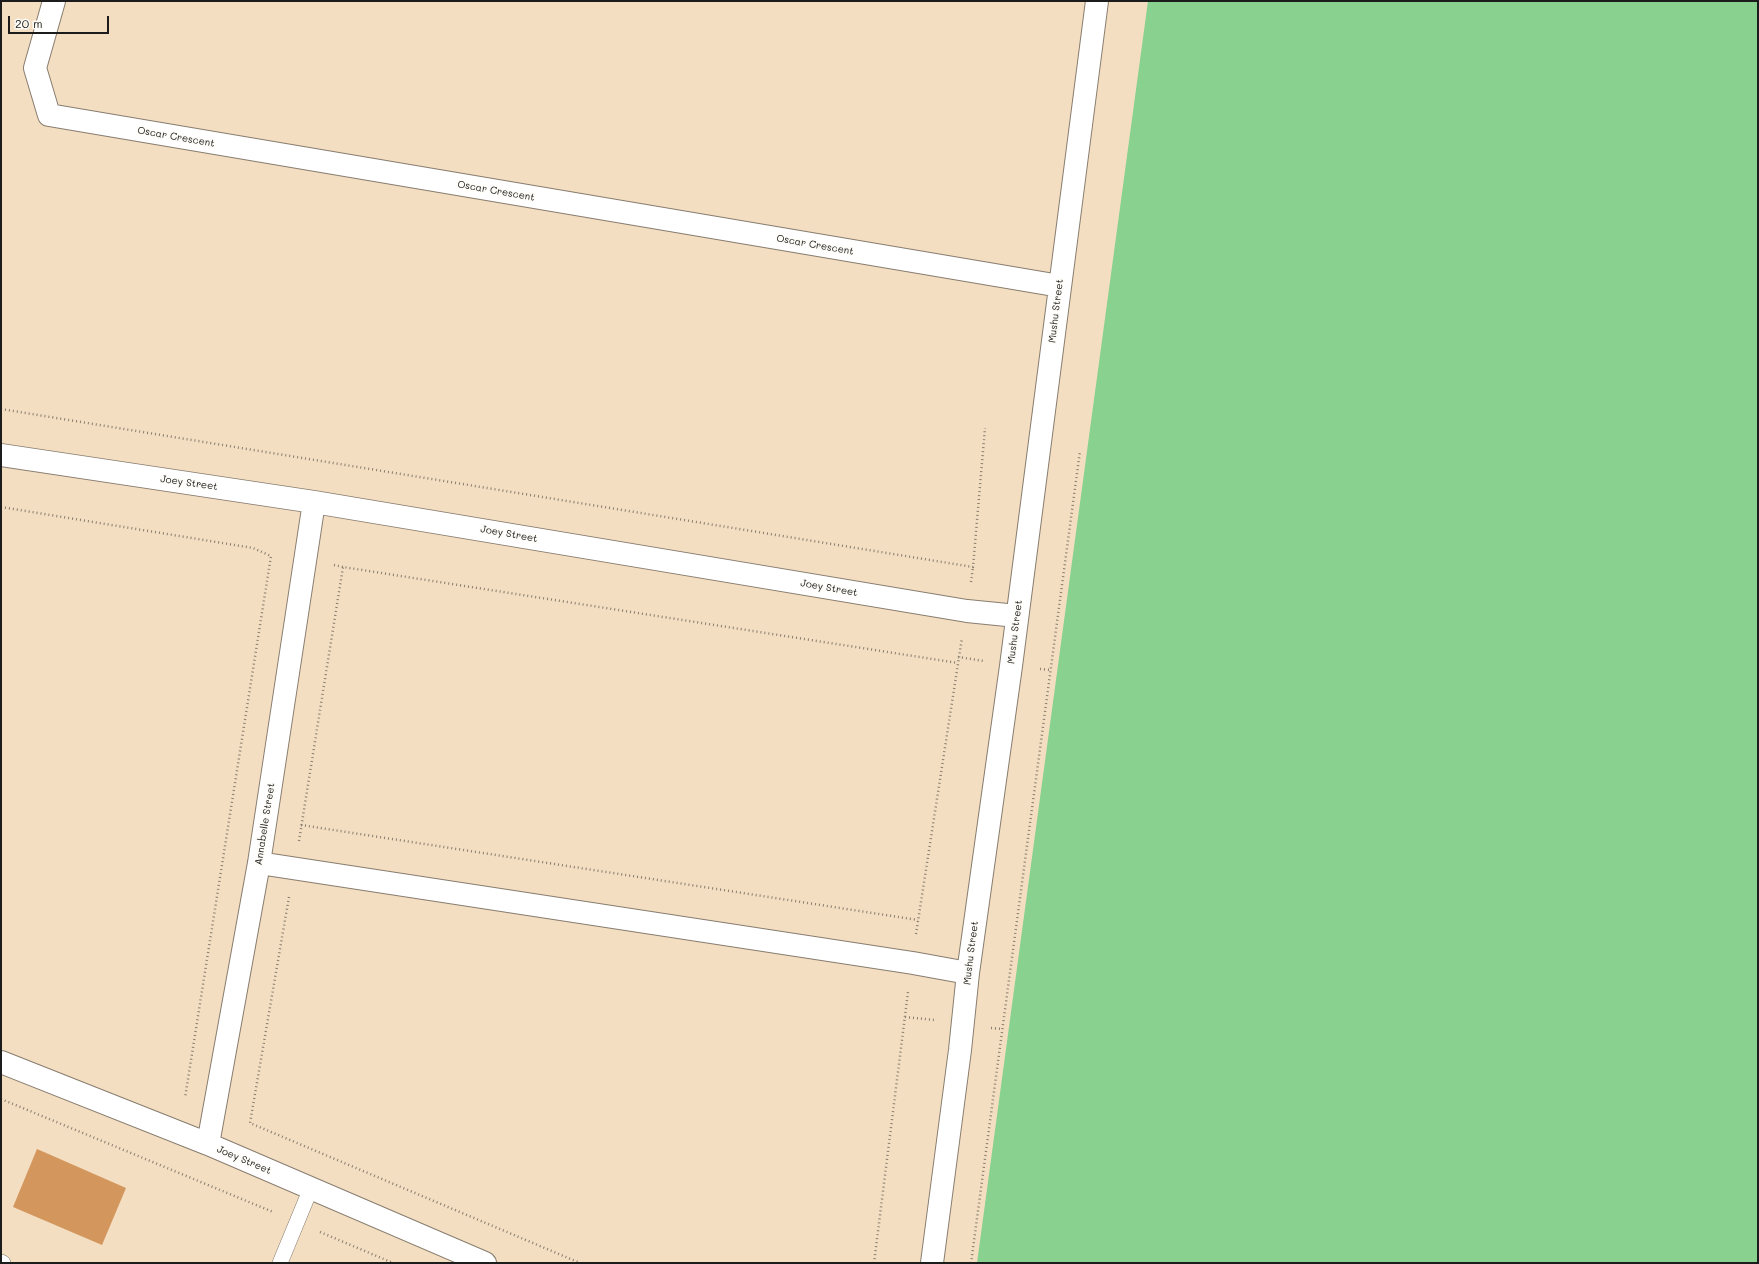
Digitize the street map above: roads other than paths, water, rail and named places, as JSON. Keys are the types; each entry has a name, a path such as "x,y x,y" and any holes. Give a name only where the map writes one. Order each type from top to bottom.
{"street":[{"name":"Oscar Crescent","path":"54,1 35,68 49,115 1060,286"},
{"name":"Mushu Street","path":"932,1263 960,1050 968,973 1017,616 1097,1"},
{"name":"Joey Street","path":"1,455 314,502 967,611 1017,616"},
{"name":"Annabelle Street","path":"208,1144 259,863 314,502"},
{"path":"259,863 296,867 913,963 968,973"},
{"name":"Joey Street","path":"1,1062 208,1144 485,1263"}],"lane":[{"path":"280,1263 311,1188"}]}
